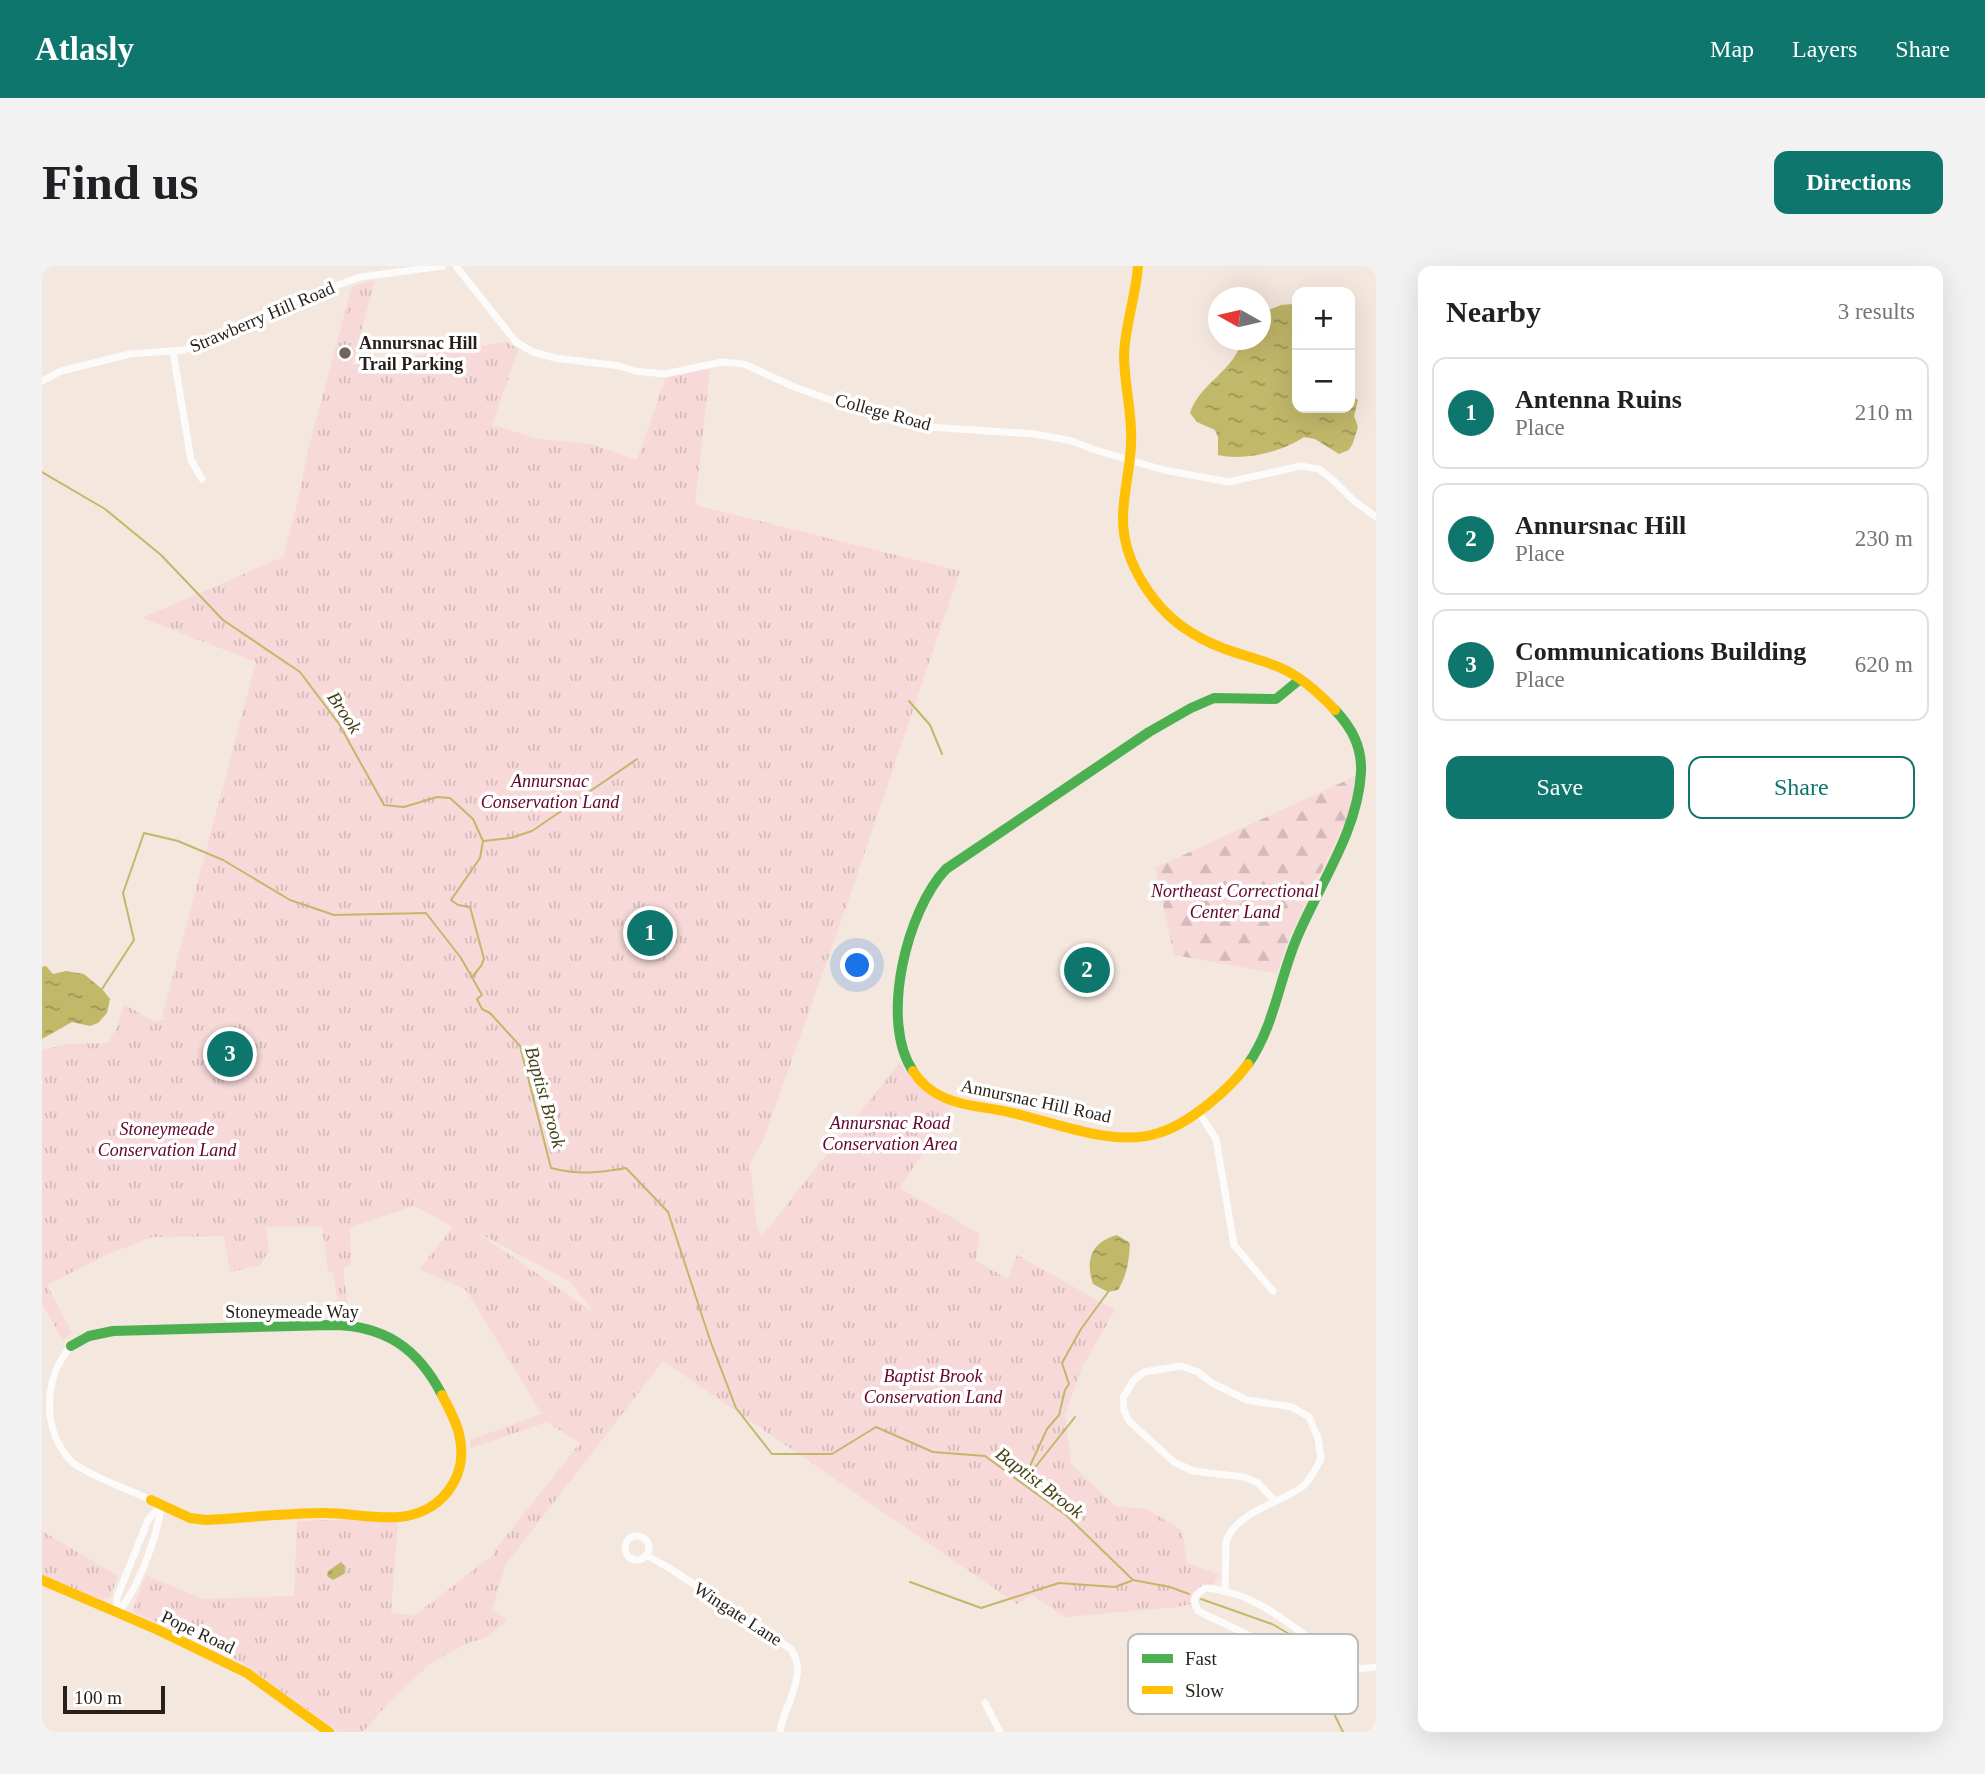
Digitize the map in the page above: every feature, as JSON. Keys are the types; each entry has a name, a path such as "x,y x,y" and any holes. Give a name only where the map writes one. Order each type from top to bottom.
{"street":[{"name":"Strawberry Hill Road","path":"42,381 61,372 117,357 145,351 173,352 201,343 288,303 356,278 443,266"},
{"name":"College Road","path":"456,266 516,342 533,352 555,358 665,374 722,362 744,364 792,386 870,412 929,427 1047,436 1072,441 1164,470 1229,482 1301,466 1319,469 1376,517"},
{"name":"Annursnac Hill Road","path":"1138,266 1125,342 1131,439 1122,532 1129,556 1152,597 1174,622 1188,633 1283,670 1298,681 1334,708 1354,733 1360,751 1358,798 1296,942 1252,1059 1209,1103 1179,1124 1154,1136 1126,1137 975,1107 936,1094 920,1082 908,1062 899,1038 900,990 918,911 934,880 967,854 1149,732 1191,708 1214,698 1276,699 1298,681"},
{"path":"173,352 191,460 202,479"},
{"path":"1198,1111 1216,1139 1234,1245 1273,1291"},
{"name":"Stoneymeade Way","path":"298,1326 368,1328 404,1345 426,1367 445,1400 461,1439 461,1463 453,1487 435,1505 412,1515 326,1513 206,1520 190,1518 156,1502 78,1466 65,1457 51,1437 44,1414 44,1390 53,1367 71,1346 89,1336 113,1331 298,1326"},
{"path":"1225,1592 1226,1541 1229,1534 1242,1521 1304,1486 1321,1459 1318,1438 1309,1417 1292,1407 1247,1400 1212,1383 1199,1372 1181,1366 1144,1372 1133,1381 1124,1398 1124,1411 1129,1422 1174,1462 1193,1471 1244,1477 1258,1483 1275,1501"},
{"path":"117,1614 128,1602 159,1525 156,1502"},
{"path":"117,1614 117,1597 156,1502"},
{"name":"Wingate Lane","path":"646,1555 791,1649 797,1662 798,1676 780,1732"},
{"name":"Pope Road","path":"42,1580 158,1630 247,1673 329,1732"},
{"path":"1245,1634 1205,1615 1195,1607 1194,1601 1200,1590 1225,1592 1277,1614 1304,1634"},
{"path":"1358,1669 1376,1667"},
{"path":"985,1703 1000,1732"}],"green space":[{"name":"Annursnac Conservation Land","path":"375,280 352,365 507,342 518,350 492,425 538,439 591,444 637,460 666,377 710,367 695,505 960,571 850,896 763,1141 748,1168 751,1173 757,1226 761,1237 900,1062 922,1089 952,1107 900,1188 980,1234 976,1261 1008,1279 1017,1255 1115,1310 1082,1367 1065,1415 1071,1464 1115,1506 1146,1509 1182,1530 1187,1563 1219,1574 1214,1584 1198,1588 1191,1604 1066,1617 1032,1595 1017,1604 663,1361 506,1564 492,1609 507,1621 483,1639 470,1642 431,1663 390,1701 363,1732 339,1732 241,1662 133,1610 146,1575 203,1599 294,1596 297,1521 332,1520 398,1522 391,1612 414,1616 493,1555 580,1443 547,1422 471,1448 470,1440 542,1414 466,1290 419,1269 453,1227 415,1206 350,1227 351,1264 343,1269 349,1316 340,1315 333,1272 328,1271 322,1226 266,1227 269,1250 260,1265 230,1272 224,1236 152,1237 106,1255 47,1285 72,1333 63,1340 42,1303 42,1050 68,1044 108,1043 118,1025 124,1004 155,1022 165,1019 162,1017 256,662 142,618 283,557 308,450 352,286","holes":["479,1233 571,1282 593,1312"]},
{"name":"Northeast Correctional Center Land","path":"1356,776 1350,812 1290,936 1277,973 1174,955 1155,868"},
{"path":"42,1531 118,1576 110,1597 102,1600 42,1575"}],"water":[{"path":"1292,304 1292,413 1355,413 1358,427 1353,443 1349,450 1339,454 1315,439 1304,437 1285,447 1262,454 1239,457 1218,455 1218,437 1215,430 1197,422 1190,413 1201,394 1238,350 1271,350 1271,309"},
{"path":"46,966 53,974 66,971 84,974 102,989 110,999 107,1013 98,1023 90,1026 72,1022 42,1039 42,967"},
{"path":"1117,1235 1130,1243 1128,1262 1118,1290 1108,1292 1093,1284 1090,1260 1101,1242"},
{"path":"341,1562 345,1566 344,1574 333,1580 327,1576 328,1571"}],"waterway":[{"name":"Brook","path":"42,472 105,509 161,555 223,620 300,672 339,724 384,805 404,807 437,797 450,798 473,819 483,841 480,858 451,900 458,905 470,907 484,959 472,977"},
{"path":"909,701 930,725 942,754"},
{"path":"484,841 511,838 532,831 637,759"},
{"name":"Baptist Brook","path":"102,989 134,940 123,893 144,833 178,841 223,860 290,900 334,915 426,913 461,958 482,995 477,999 482,1009 490,1013 520,1046 551,1168 570,1172 626,1168 668,1212 710,1340 736,1408 772,1454 832,1454 876,1427 933,1452 985,1456 1067,1516 1133,1580 1170,1587 1189,1594"},
{"path":"1023,1481 1047,1429 1059,1415 1069,1384 1062,1363 1081,1329 1108,1292"},
{"path":"1025,1480 1075,1417"},
{"path":"910,1582 981,1608 1059,1583 1115,1587 1131,1581"},
{"name":"Baptist Brook","path":"1201,1599 1272,1624 1289,1634"},
{"name":"Baptist Brook","path":"1334,1714 1343,1732"}],"traffic: fast":[{"path":"913,1071 903,1050 898,1024 902,967 909,938 920,911 932,887 946,869 1149,732 1191,708 1214,698 1276,699 1298,681"},
{"path":"1248,1064 1264,1035 1296,940 1353,816 1361,763 1358,746 1351,731 1335,710"},
{"path":"71,1346 89,1336 113,1331 350,1326 367,1329 397,1342 422,1364 442,1395"}],"traffic: slow":[{"path":"1138,266 1124,355 1131,434 1123,519 1124,536 1135,569 1154,599 1178,624 1214,645 1288,672 1310,686 1335,710"},
{"path":"913,1071 931,1090 960,1103 1101,1135 1138,1137 1167,1130 1193,1115 1230,1085 1248,1064"},
{"path":"151,1500 190,1518 206,1520 309,1513 399,1517 427,1509 438,1502 455,1480 461,1454 459,1433 442,1395"},
{"path":"42,1580 158,1630 247,1673 329,1732"}],"place":[{"name":"Annursnac Hill Trail Parking","path":"345,353"},
{"name":"Antenna Ruins","path":"650,933"},
{"name":"Annursnac Hill","path":"1087,970"},
{"name":"Communications Building","path":"230,1054"}],"park label":[{"name":"Annursnac Road Conservation Area","path":"890,1133"},
{"name":"Stoneymeade Conservation Land","path":"167,1139"},
{"name":"Baptist Brook Conservation Land","path":"933,1386"}]}
